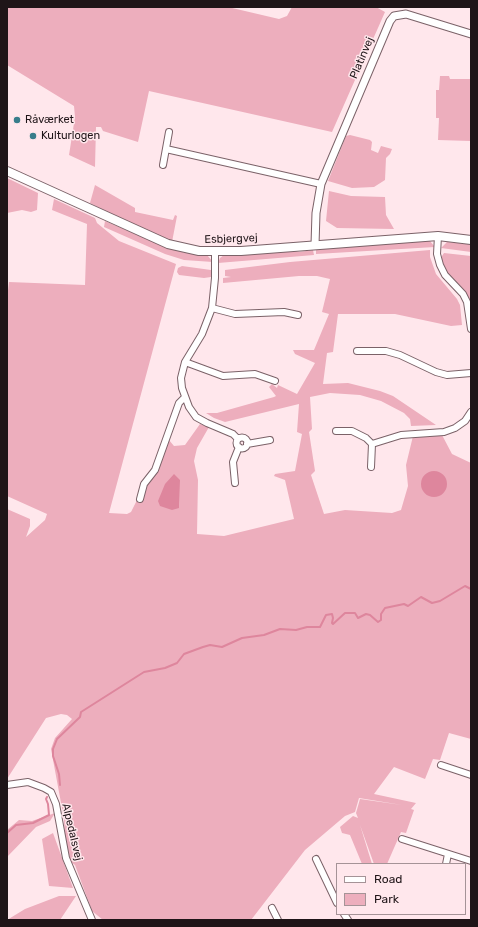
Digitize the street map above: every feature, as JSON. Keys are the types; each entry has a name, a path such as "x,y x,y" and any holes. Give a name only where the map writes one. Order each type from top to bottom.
{"main road":[{"name":"Esbjergvej","path":"7,171 168,244 187,249 215,252 438,236 471,240"}],"street":[{"name":"Platinvej","path":"315,245 316,213 321,184 390,21 394,16 406,14 471,34"},
{"path":"163,165 169,132"},
{"path":"166,149 321,184"},
{"path":"438,236 437,254 440,265 445,275 463,294 467,302 471,328"},
{"path":"215,252 215,278 212,308 202,334 185,362 181,378 184,398 196,417 207,424 233,434 238,439 237,444 239,447 233,462 235,483"},
{"path":"212,308 237,314 284,312 298,315"},
{"path":"357,351 386,351 446,375 471,373"},
{"path":"185,362 223,376 255,374 275,381"},
{"path":"140,499 144,484 155,470 179,403 184,398"},
{"path":"372,444 402,435 444,432 455,428 465,421 471,412"},
{"path":"336,431 352,431 360,434 372,444"},
{"path":"238,439 244,438 247,444"},
{"path":"239,447 244,448 247,444 270,440"},
{"path":"371,467 372,444"},
{"path":"441,765 471,775"},
{"name":"Alpedalsvej","path":"7,785 28,782 51,792 56,804 66,858 92,920"},
{"path":"402,840 471,860"},
{"path":"446,863 448,854"},
{"path":"316,859 336,901"},
{"path":"272,908 278,920"}],"green space":[{"path":"7,7 228,7 279,19 287,16 292,7 376,7 385,12 332,132 149,91 138,142 103,131 101,127 96,127 95,167 69,155 75,117 74,106 7,65"},
{"path":"440,76 449,76 450,79 471,79 471,141 438,140 439,118 436,118 436,90 439,90"},
{"path":"350,135 370,140 372,142 371,150 378,153 381,146 392,149 386,158 385,180 374,187 352,188 328,181 346,136"},
{"path":"7,178 38,193 37,210 31,212 22,210 7,213"},
{"path":"95,185 135,208 135,212 173,220 175,215 177,216 172,242 134,226 90,203"},
{"path":"329,191 351,196 385,197 386,215 394,229 337,228 326,221"},
{"path":"54,199 95,218 97,223 119,241 176,264 109,513 127,514 131,512 137,500 143,501 147,485 157,472 169,440 174,446 185,445 200,424 209,427 197,448 194,461 198,480 197,534 224,536 294,519 285,480 274,476 275,474 295,471 302,434 297,432 299,404 225,422 206,413 217,413 274,397 276,396 269,387 272,384 277,388 278,385 297,394 315,363 295,354 293,350 314,350 329,314 322,312 330,279 317,276 299,276 223,283 223,278 231,277 225,276 225,270 290,262 430,250 430,257 436,274 457,299 460,305 462,325 451,326 395,314 338,314 333,352 327,353 323,384 348,383 380,391 393,396 436,425 411,426 410,419 404,413 381,401 360,395 330,393 310,397 312,429 309,432 315,471 311,475 324,514 345,510 392,513 401,510 408,486 406,465 413,436 442,435 452,454 471,463 471,739 449,733 440,760 433,759 425,779 394,767 374,794 416,803 411,809 414,810 406,833 401,832 387,863 374,863 360,825 372,863 362,863 350,835 342,833 340,827 353,816 358,818 356,813 360,799 402,805 359,798 355,812 345,816 305,850 251,920 103,920 92,911 75,865 71,862 65,840 64,819 51,749 55,738 72,719 67,715 61,714 46,718 7,779 7,509 30,519 30,526 26,537 45,520 47,514 7,496 7,299 9,282 85,285 87,224 52,210"},
{"path":"105,221 161,245 186,253 207,255 213,262 184,260 165,254 104,227"},
{"path":"429,240 435,247 316,254 316,250 345,246"},
{"path":"447,242 471,244 471,252 441,248"},
{"path":"285,250 299,252 313,250 314,255 218,263 220,258 224,255"},
{"path":"444,253 471,256 471,307 462,289 448,274 442,263 442,256"},
{"path":"182,266 211,270 211,277 204,278 179,275 177,272 178,268"},
{"path":"55,813 50,821 36,827 7,857 7,830 19,820 32,821"},
{"path":"53,833 73,888 49,886 42,839"},
{"path":"59,896 76,896 60,920 7,920 25,909"}],"shaded area":[{"path":"434,471 443,475 447,484 443,493 434,497 425,493 421,484 425,475"},
{"path":"174,474 180,480 179,508 172,510 160,506 158,501 165,484"}],"waterway":[{"path":"60,785 59,774 53,756 53,749 57,739 80,717 81,712 144,672 165,668 177,663 184,654 210,645 222,647 242,638 264,635 280,629 296,630 307,627 320,627 326,615 332,614 333,624 345,613 355,613 358,618 366,614 370,615 378,622 381,620 381,614 385,608 404,604 408,606 421,597 432,603 440,601 465,586 471,589"},
{"path":"7,833 16,825 33,823 49,815 46,799 47,797"}],"place":[{"name":"Råværket","path":"17,120"},
{"name":"Kulturlogen","path":"33,136"}]}
